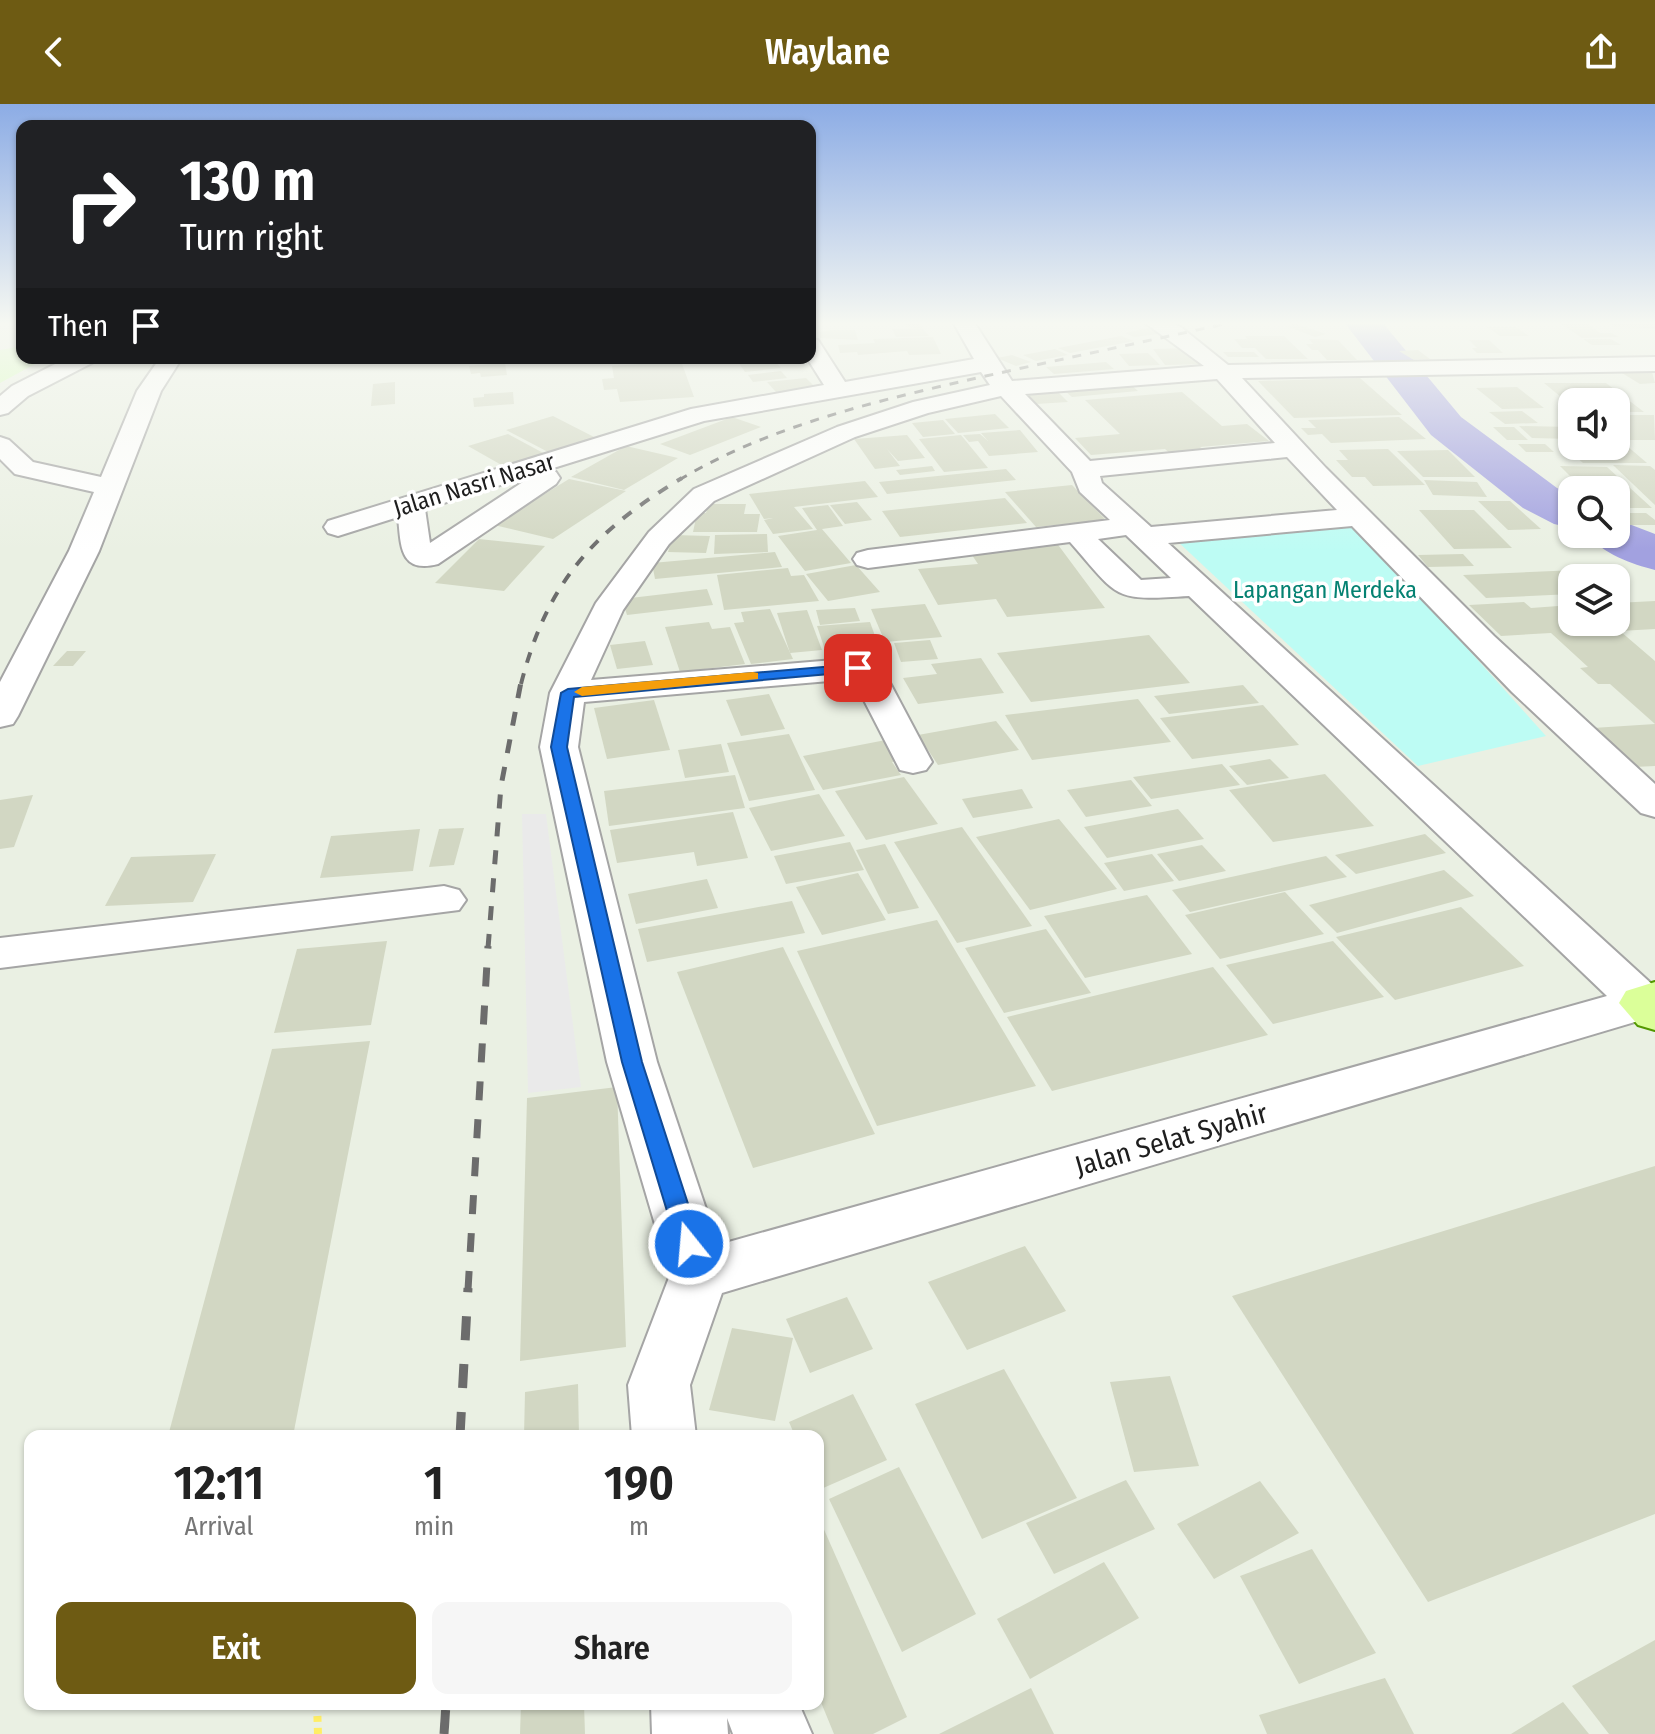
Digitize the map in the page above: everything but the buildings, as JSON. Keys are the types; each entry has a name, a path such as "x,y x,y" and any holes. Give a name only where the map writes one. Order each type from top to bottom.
{"street":[{"path":"0,716 84,551 146,398"},
{"name":"Jalan Nasri Nasar","path":"338,527 700,414 784,398"},
{"path":"663,1430 659,1385 699,1275 632,1062 559,747 568,693 607,610 630,573 659,538 704,495 846,432 943,398"},
{"path":"1017,398 1084,470 1090,486 1651,1005"},
{"path":"1245,398 1358,517 1588,747 1655,805"},
{"path":"0,445 24,468 110,487"},
{"path":"411,505 417,554 427,558 601,445"},
{"path":"1084,470 1292,449"},
{"path":"503,477 532,487"},
{"path":"868,559 1076,532 1358,517"},
{"path":"1076,532 1123,583 1135,590 1197,586"},
{"path":"568,693 858,668 869,673 913,762"},
{"path":"0,953 444,900"},
{"name":"Jalan Selat Syahir","path":"699,1275 1651,1005"},
{"path":"688,1710 690,1734"},
{"path":"761,1710 774,1734"}],"path":[{"path":"317,1710 318,1734"}],"green space":[{"name":"Lapangan Merdeka","path":"1353,521 1546,736 1418,766 1176,540"}],"shaded area":[{"path":"522,814 546,814 581,1087 528,1093"}],"waterway":[{"path":"1423,398 1446,426 1540,498 1558,506"},
{"path":"1630,542 1655,554"}],"railway":[{"path":"679,480 786,430 892,398"},
{"path":"521,684 545,616 578,563 623,518 682,478"},
{"path":"488,948 501,786 521,682"},
{"path":"468,1290 488,946"},
{"path":"460,1430 468,1288"},
{"path":"444,1734 446,1710"}],"slow traffic":[{"path":"582,692 753,676"}],"route":[{"path":"689,1244 632,1062 559,747 568,693 858,668"}]}
